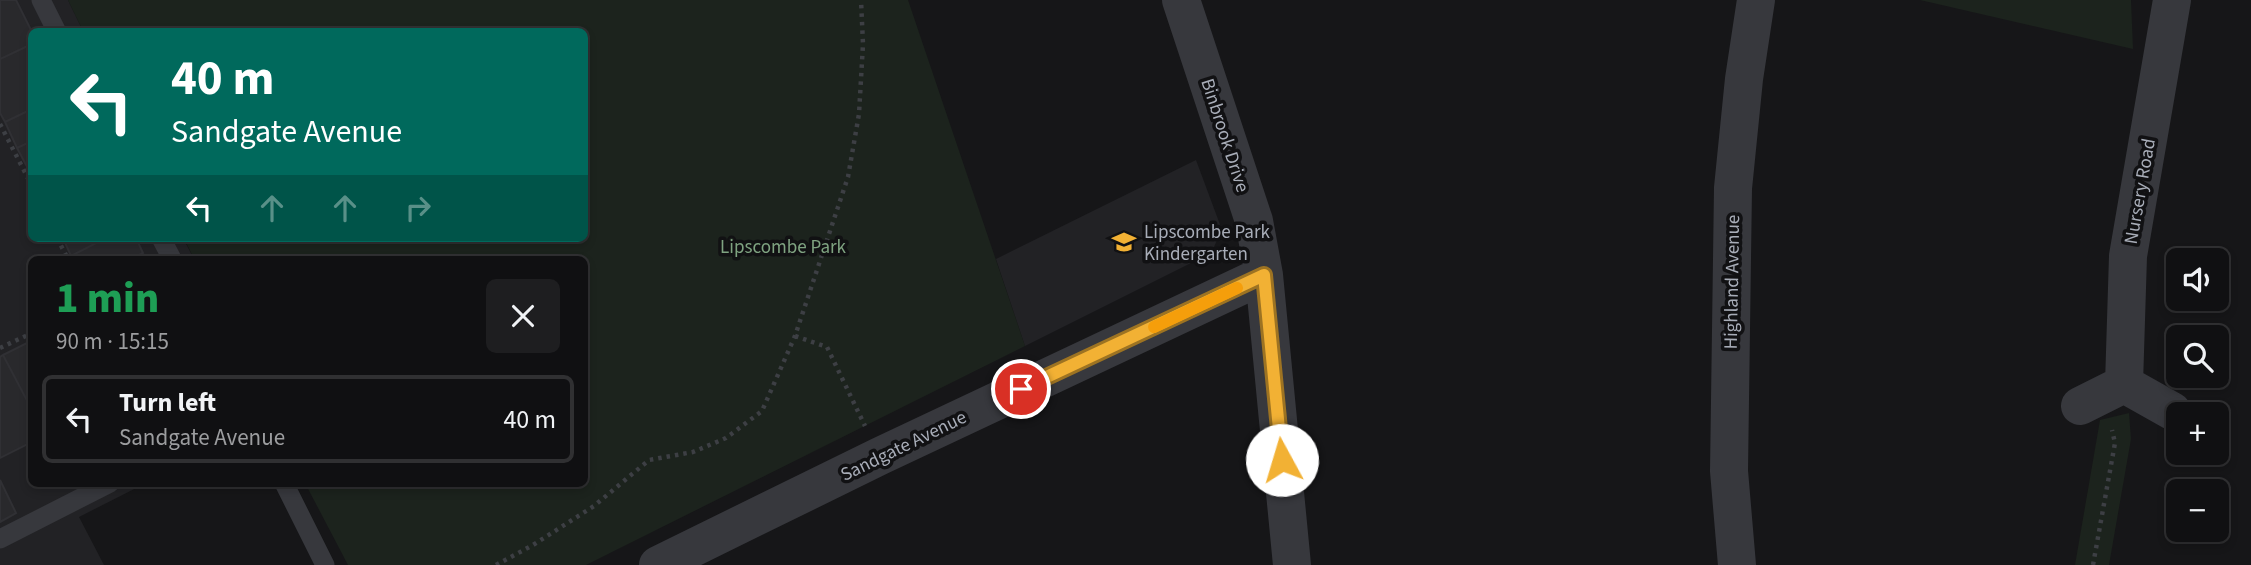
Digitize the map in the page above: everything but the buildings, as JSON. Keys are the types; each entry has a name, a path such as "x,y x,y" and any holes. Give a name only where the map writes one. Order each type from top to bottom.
{"street":[{"name":"Binbrook Drive","path":"1181,0 1254,221 1264,275 1292,565"},
{"name":"Highland Avenue","path":"1737,565 1729,471 1733,188 1744,79 1756,0"},
{"name":"Nursery Road","path":"2101,395 2172,0"},
{"name":"Sandgate Avenue","path":"658,565 880,456 1264,275"},
{"path":"2101,395 2166,410"}],"lane":[{"path":"41,0 55,28"},
{"path":"0,539 102,487"},
{"path":"286,487 325,565"}],"path":[{"path":"496,565 594,506 649,460 693,452 726,438 762,411 795,336 848,177 859,114 863,44 861,0"},
{"path":"0,124 28,178"},
{"path":"0,348 28,335"},
{"path":"795,336 827,347 880,456"},
{"path":"2093,565 2115,443 2101,395"}],"shaded area":[{"path":"0,0 68,0 82,28 28,28 28,242 185,242 192,256 28,256 28,487 138,487 79,517 104,565 0,565"},
{"name":"Lipscombe Park Kindergarten","path":"1196,160 1222,230 1211,253 1025,346 996,259"}],"green space":[{"name":"Lipscombe Park","path":"68,0 908,0 1025,346 586,565 348,565 307,487 588,487 588,256 193,256 186,242 588,242 588,28 82,28"},
{"path":"1920,0 2131,0 2133,49"},
{"path":"2129,413 2131,439 2109,565 2075,565 2100,420"}],"slow traffic":[{"path":"1154,327 1237,288"}],"place":[{"name":"Lipscombe Park Kindergarten","path":"1124,242"}],"route":[{"path":"1021,389 1264,275 1282,460"}]}
